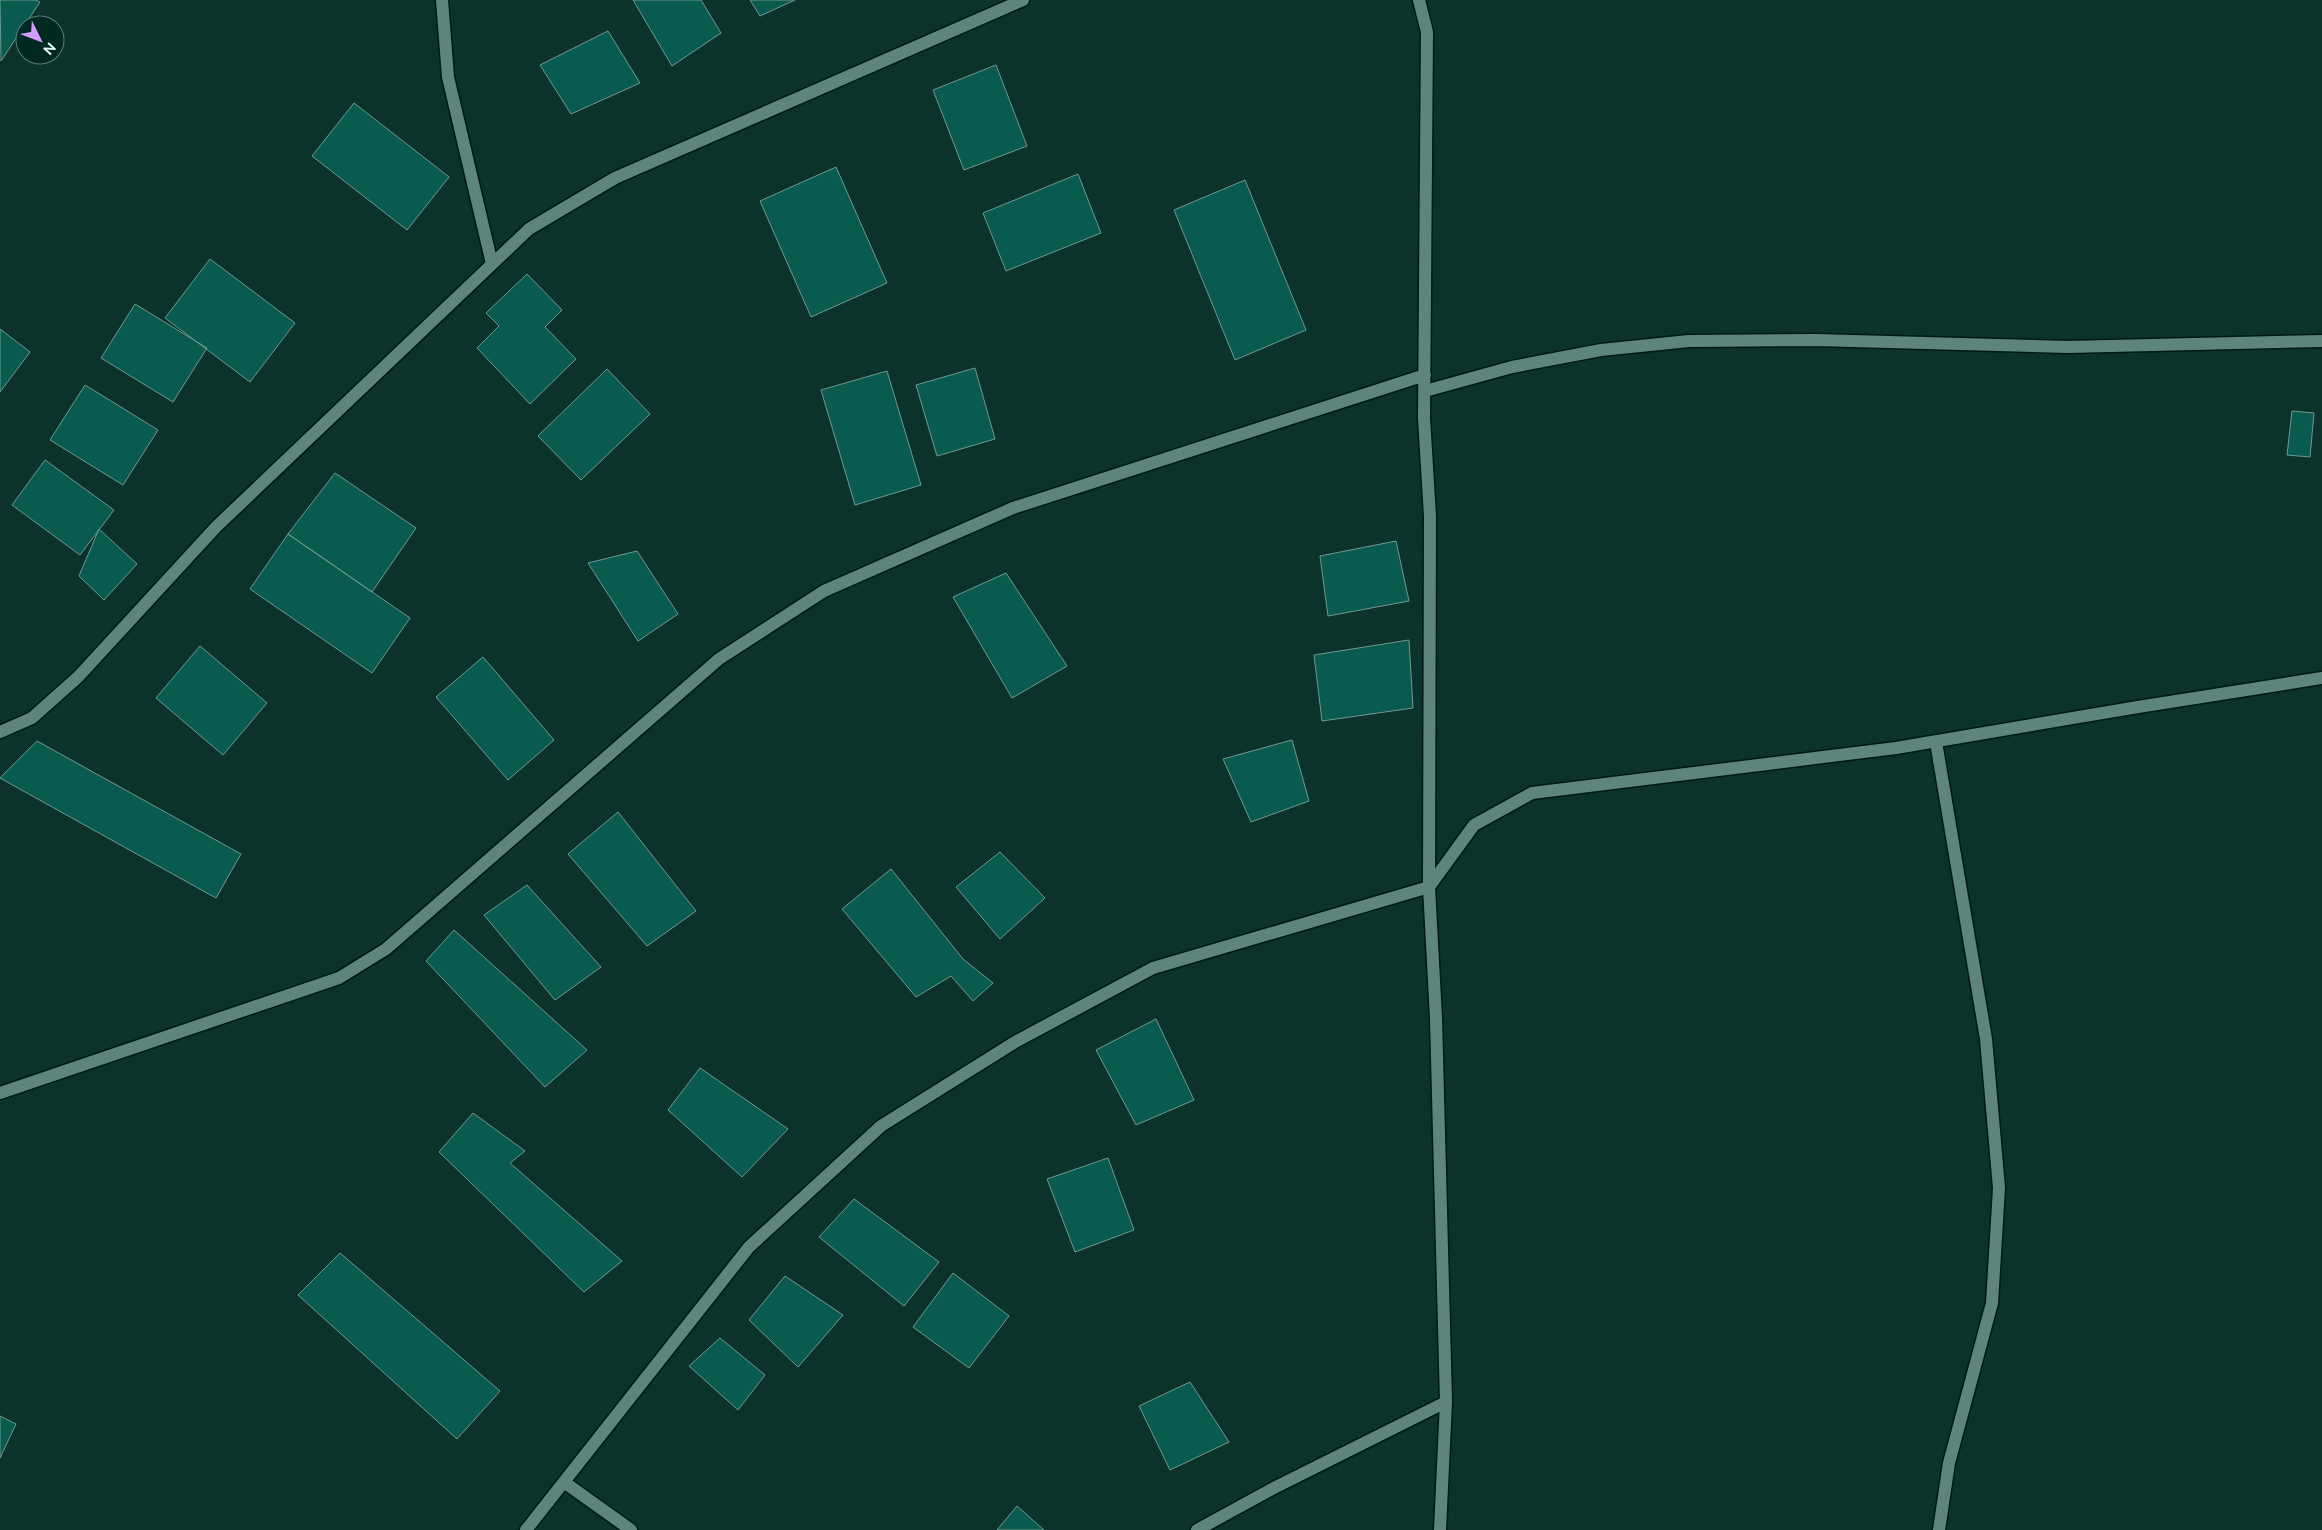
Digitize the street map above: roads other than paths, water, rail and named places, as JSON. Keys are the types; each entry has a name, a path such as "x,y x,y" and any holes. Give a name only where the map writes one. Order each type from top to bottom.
{"street":[{"path":"442,0 448,77 492,264"},
{"path":"0,732 32,718 78,677 216,527 529,229 615,178 1023,0"},
{"path":"1419,0 1427,32 1424,375 1430,516 1429,887 1436,1018 1446,1402 1440,1530"},
{"path":"1425,391 1512,367 1601,350 1689,341 1816,340 2068,347 2322,341"},
{"path":"0,1093 339,978 386,949 719,659 824,590 1012,508 1424,375"},
{"path":"526,1530 749,1247 881,1126 1015,1042 1153,968 1429,887 1474,825 1532,793 1936,742 2322,678"},
{"path":"1936,742 1986,1039 1999,1188 1992,1304 1949,1463 1939,1530"},
{"path":"1197,1530 1272,1489 1446,1402"},
{"path":"564,1482 631,1530"}]}
